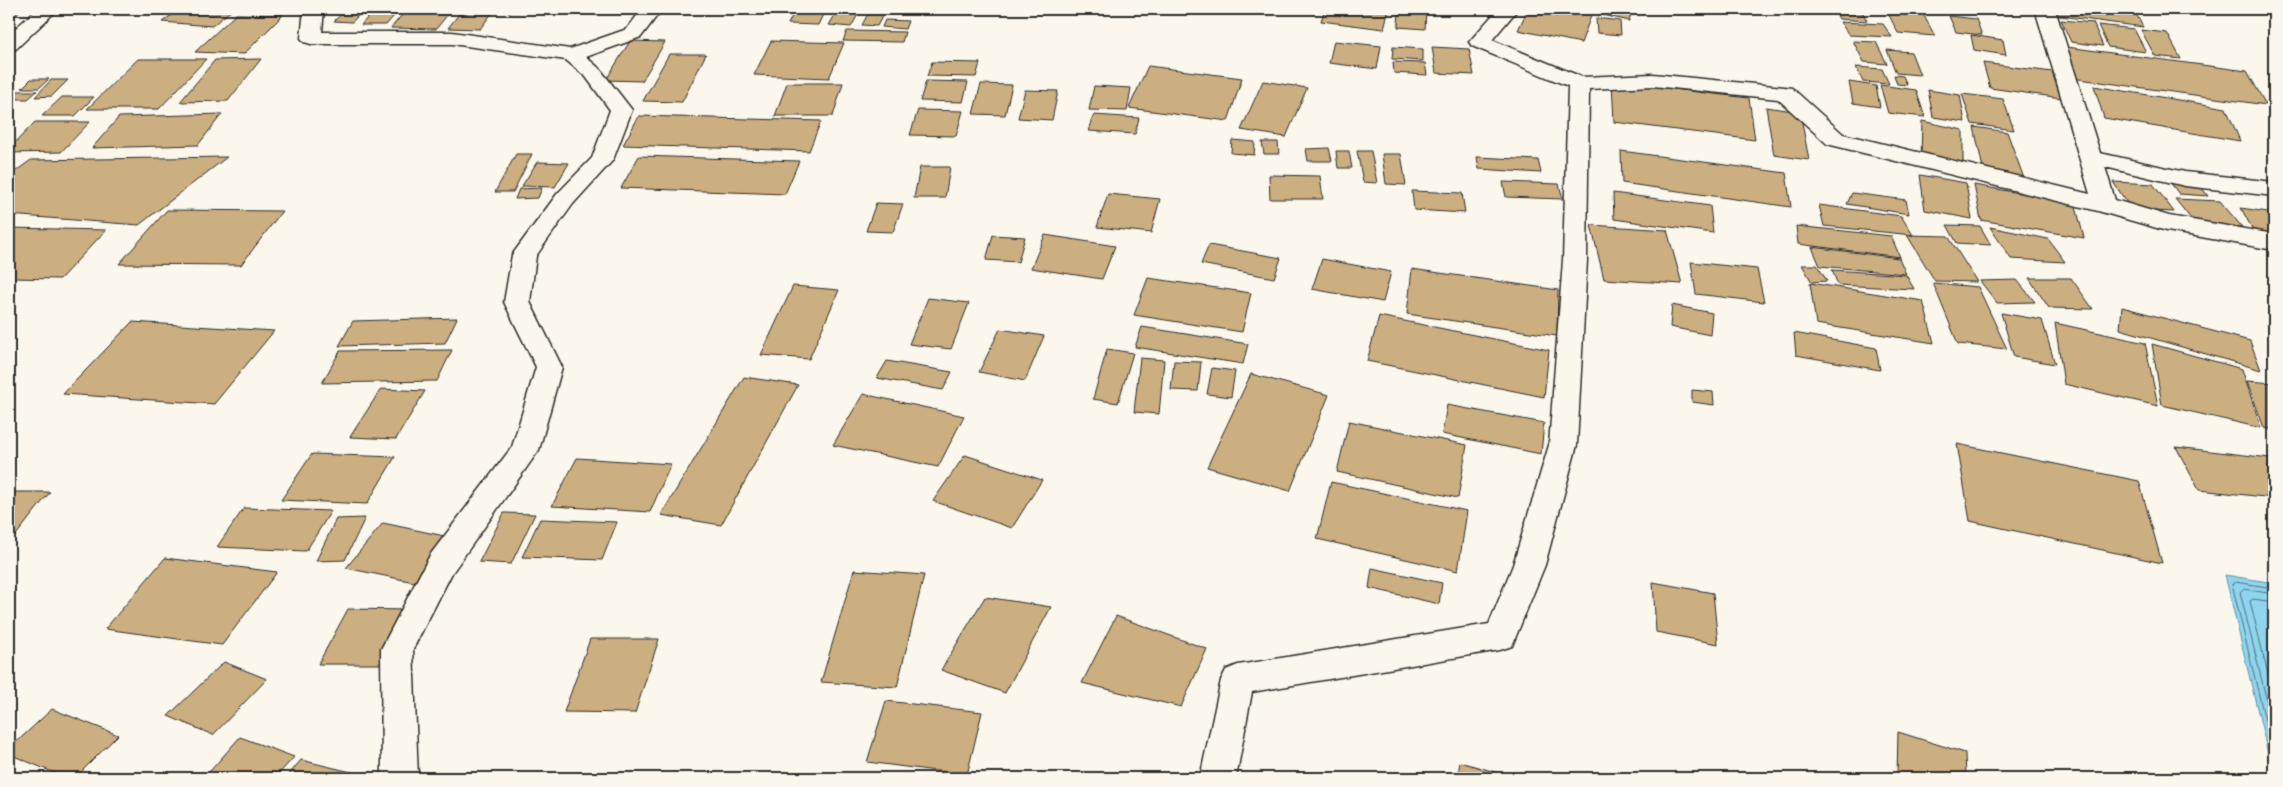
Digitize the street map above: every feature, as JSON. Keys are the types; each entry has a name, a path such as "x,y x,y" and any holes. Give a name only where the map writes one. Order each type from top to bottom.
{"main road":[{"path":"9,45 48,9"},
{"path":"314,9 311,38 452,38 572,55 634,33 652,9"},
{"path":"1508,9 1479,42 1580,83 1653,80 1784,93 1835,139 2105,205 2167,223 2274,242"},
{"path":"2045,9 2105,205"},
{"path":"400,778 397,650 441,564 525,450 549,367 517,302 524,255 566,199 602,160 621,110 593,74 572,55"},
{"path":"1218,778 1238,680 1500,636 1529,565 1563,445 1575,260 1580,83"},
{"path":"2090,156 2185,179 2274,189"}],"water":[{"path":"2225,575 2274,583 2274,764 2270,762"}],"building":[{"path":"9,9 22,9 9,20"},
{"path":"180,9 233,9 212,26 162,22"},
{"path":"347,9 365,9 352,22 334,21"},
{"path":"375,9 400,9 386,25 361,25"},
{"path":"407,9 452,9 436,29 391,28"},
{"path":"463,9 495,9 480,29 448,28"},
{"path":"510,9 631,9 508,12"},
{"path":"676,9 745,9 744,10"},
{"path":"875,9 924,9 921,13"},
{"path":"1325,9 1389,9 1384,29 1321,21"},
{"path":"1399,9 1426,9 1425,29 1398,27"},
{"path":"1528,9 1570,9 1592,13 1581,43 1518,30"},
{"path":"1577,9 1632,9 1629,21"},
{"path":"1834,9 1861,9 1867,21 1839,19"},
{"path":"1929,9 1961,9 1963,13"},
{"path":"2011,9 2013,13 1985,10"},
{"path":"2050,9 2107,9 2135,12 2143,27 2053,15"},
{"path":"838,10 860,11 851,27 829,25"},
{"path":"795,11 824,12 818,25 788,24"},
{"path":"1887,11 1923,14 1935,36 1898,33"},
{"path":"869,12 884,13 877,26 862,25"},
{"path":"236,14 283,15 244,54 195,52"},
{"path":"1949,16 1976,19 1982,35 1956,32"},
{"path":"1596,18 1620,21 1621,35 1597,33"},
{"path":"885,20 908,21 905,29 882,27"},
{"path":"2061,20 2093,23 2103,46 2071,42"},
{"path":"1840,22 1883,24 1892,37 1849,35"},
{"path":"2098,25 2134,29 2146,52 2108,47"},
{"path":"2141,30 2167,33 2181,59 2155,56"},
{"path":"847,31 905,32 902,42 843,41"},
{"path":"1971,35 2003,40 2006,55 1974,50"},
{"path":"630,41 665,42 642,81 606,80"},
{"path":"771,41 844,43 829,78 754,75"},
{"path":"1334,41 1381,46 1377,69 1329,63"},
{"path":"1853,41 1876,42 1887,64 1864,62"},
{"path":"2059,46 2247,71 2266,105 2072,78"},
{"path":"1393,47 1423,49 1423,61 1392,59"},
{"path":"1432,47 1469,49 1474,75 1436,73"},
{"path":"1887,50 1911,52 1920,75 1896,73"},
{"path":"669,54 706,54 682,102 643,101"},
{"path":"138,59 206,59 159,109 87,109"},
{"path":"261,59 228,101 180,102 215,60"},
{"path":"932,62 980,63 976,77 927,76"},
{"path":"1393,62 1425,63 1427,75 1394,73"},
{"path":"1983,63 2052,72 2061,98 1990,88"},
{"path":"1148,66 1242,78 1228,121 1129,108"},
{"path":"1856,67 1882,69 1889,84 1863,82"},
{"path":"1894,75 1903,76 1907,85 1897,84"},
{"path":"31,79 49,79 39,88 22,88"},
{"path":"51,80 68,80 52,96 35,97"},
{"path":"926,81 968,82 963,102 920,101"},
{"path":"1263,81 1307,88 1286,137 1241,130"},
{"path":"1612,82 1749,98 1755,140 1614,122"},
{"path":"1849,82 1876,86 1880,107 1853,103"},
{"path":"787,83 843,83 833,116 775,116"},
{"path":"981,84 1012,85 1005,115 973,114"},
{"path":"1880,85 1916,90 1925,117 1888,113"},
{"path":"1094,86 1131,88 1127,111 1089,110"},
{"path":"2094,86 2226,108 2240,141 2104,118"},
{"path":"1025,90 1058,91 1052,120 1018,118"},
{"path":"1928,90 1960,95 1965,122 1933,117"},
{"path":"18,91 37,91 28,99 9,99"},
{"path":"1962,94 2003,99 2014,130 1972,124"},
{"path":"62,97 94,97 75,116 42,116"},
{"path":"1766,107 1800,112 1809,160 1774,155"},
{"path":"918,110 963,111 956,136 910,135"},
{"path":"222,114 198,145 92,148 119,117"},
{"path":"1094,115 1139,118 1135,134 1089,131"},
{"path":"639,116 821,121 809,151 623,145"},
{"path":"1922,121 1963,130 1963,169 1921,160"},
{"path":"35,122 90,122 61,152 9,153 9,149"},
{"path":"1974,127 2007,132 2025,181 1984,173"},
{"path":"1232,140 1255,142 1254,155 1231,153"},
{"path":"1262,142 1278,142 1279,154 1264,154"},
{"path":"1329,148 1332,161 1308,161 1306,149"},
{"path":"1336,151 1349,151 1352,168 1338,168"},
{"path":"1357,151 1371,151 1377,183 1363,182"},
{"path":"1621,151 1786,173 1791,207 1622,183"},
{"path":"516,154 532,154 513,192 495,192"},
{"path":"1382,154 1401,154 1406,185 1386,184"},
{"path":"639,156 799,161 785,194 621,188"},
{"path":"227,157 139,225 9,215 9,176 31,160"},
{"path":"1477,157 1538,160 1541,173 1479,169"},
{"path":"537,162 569,163 555,187 522,186"},
{"path":"920,167 950,167 945,198 914,198"},
{"path":"1269,175 1320,176 1323,199 1270,199"},
{"path":"1920,175 1966,183 1972,219 1925,210"},
{"path":"2169,181 2198,183 2208,196 2179,194"},
{"path":"1503,182 1559,184 1563,199 1506,197"},
{"path":"2113,182 2153,184 2174,212 2132,210"},
{"path":"1974,185 2075,203 2084,238 1981,220"},
{"path":"542,188 538,198 515,199 519,189"},
{"path":"1412,191 1462,193 1465,213 1414,210"},
{"path":"1613,193 1710,206 1713,233 1614,219"},
{"path":"1852,193 1906,200 1909,214 1847,204"},
{"path":"1108,194 1160,199 1151,233 1097,227"},
{"path":"2175,199 2220,201 2242,227 2196,225"},
{"path":"876,203 903,204 893,232 866,231"},
{"path":"1819,205 1901,216 1913,235 1824,226"},
{"path":"2241,208 2274,213 2274,237 2255,234"},
{"path":"167,210 282,211 241,265 119,264"},
{"path":"1591,225 1667,230 1682,284 1604,279"},
{"path":"1947,225 1980,226 1991,245 1957,243"},
{"path":"1796,226 1891,236 1900,257 1798,244"},
{"path":"1990,227 2048,239 2065,262 2011,259"},
{"path":"9,228 106,230 60,279 9,278"},
{"path":"993,235 1025,237 1018,262 986,260"},
{"path":"1045,235 1115,246 1102,279 1031,268"},
{"path":"1907,235 1948,236 1977,282 1935,281"},
{"path":"1209,245 1281,258 1274,278 1201,264"},
{"path":"1812,247 1899,258 1906,274 1820,266"},
{"path":"1322,259 1391,272 1383,302 1312,289"},
{"path":"1691,262 1757,269 1764,302 1696,294"},
{"path":"1802,265 1817,265 1827,281 1812,282"},
{"path":"1412,269 1558,290 1557,336 1407,314"},
{"path":"1832,270 1906,275 1914,289 1838,285"},
{"path":"1148,278 1251,293 1242,332 1134,315"},
{"path":"2029,278 2071,278 2093,309 2049,308"},
{"path":"2017,280 2035,302 1997,303 1980,281"},
{"path":"1810,283 1923,301 1934,343 1816,324"},
{"path":"1933,283 1978,287 2007,349 1958,344"},
{"path":"793,286 839,290 809,359 761,355"},
{"path":"928,298 969,303 951,349 909,344"},
{"path":"1672,305 1712,313 1710,335 1670,327"},
{"path":"2122,307 2250,341 2261,370 2120,329"},
{"path":"2001,313 2042,320 2055,364 2014,357"},
{"path":"1379,316 1549,350 1544,397 1367,361"},
{"path":"457,318 445,343 339,346 353,321"},
{"path":"132,322 274,331 214,404 63,394"},
{"path":"2055,323 2145,343 2158,406 2064,384"},
{"path":"1142,327 1248,344 1243,364 1135,347"},
{"path":"1000,329 1044,336 1025,381 979,372"},
{"path":"1794,333 1876,348 1880,370 1796,355"},
{"path":"2269,335 2274,337 2274,357 2270,355"},
{"path":"2152,344 2242,369 2261,428 2162,405"},
{"path":"1107,349 1133,353 1118,403 1093,399"},
{"path":"452,350 437,381 322,383 340,351"},
{"path":"1140,358 1164,360 1159,414 1134,412"},
{"path":"887,361 952,372 943,390 877,378"},
{"path":"1174,361 1201,362 1198,391 1171,390"},
{"path":"1212,368 1235,371 1231,397 1207,394"},
{"path":"1251,374 1329,395 1290,491 1207,467"},
{"path":"744,377 798,385 721,525 661,515"},
{"path":"2247,381 2274,383 2274,430 2264,428"},
{"path":"381,389 425,391 396,439 350,437"},
{"path":"1692,390 1713,392 1714,405 1692,402"},
{"path":"863,394 964,416 938,467 833,445"},
{"path":"1447,405 1544,423 1541,454 1442,434"},
{"path":"1349,421 1467,445 1458,498 1337,472"},
{"path":"1957,444 2139,481 2162,563 1970,521"},
{"path":"2176,447 2270,458 2274,465 2274,498 2199,490"},
{"path":"312,454 395,457 367,504 281,500"},
{"path":"965,455 1042,480 1012,528 933,501"},
{"path":"577,458 671,464 650,512 552,506"},
{"path":"1331,482 1467,511 1458,571 1317,539"},
{"path":"9,492 50,492 9,544"},
{"path":"244,508 331,511 306,551 217,547"},
{"path":"504,513 535,514 511,564 479,562"},
{"path":"365,518 345,560 316,561 336,519"},
{"path":"540,519 617,522 602,560 522,557"},
{"path":"383,523 449,537 414,582 346,568"},
{"path":"165,558 277,572 222,645 105,629"},
{"path":"1372,568 1442,583 1439,604 1369,588"},
{"path":"854,570 924,575 897,687 821,682"},
{"path":"1653,582 1713,593 1718,644 1656,632"},
{"path":"985,597 1051,607 1005,693 941,670"},
{"path":"348,609 409,610 382,664 318,664"},
{"path":"1116,616 1207,649 1181,707 1082,683"},
{"path":"590,639 659,639 635,713 564,712"},
{"path":"224,662 267,679 213,735 168,716"},
{"path":"886,701 982,712 967,775 867,762"},
{"path":"52,709 118,735 75,778 67,778 9,754 9,749"},
{"path":"1898,732 1965,753 1966,778 1897,778"},
{"path":"240,737 294,757 275,778 204,778"},
{"path":"301,760 372,777 286,778"},
{"path":"1460,762 1506,775 1506,778 1457,778"}]}
